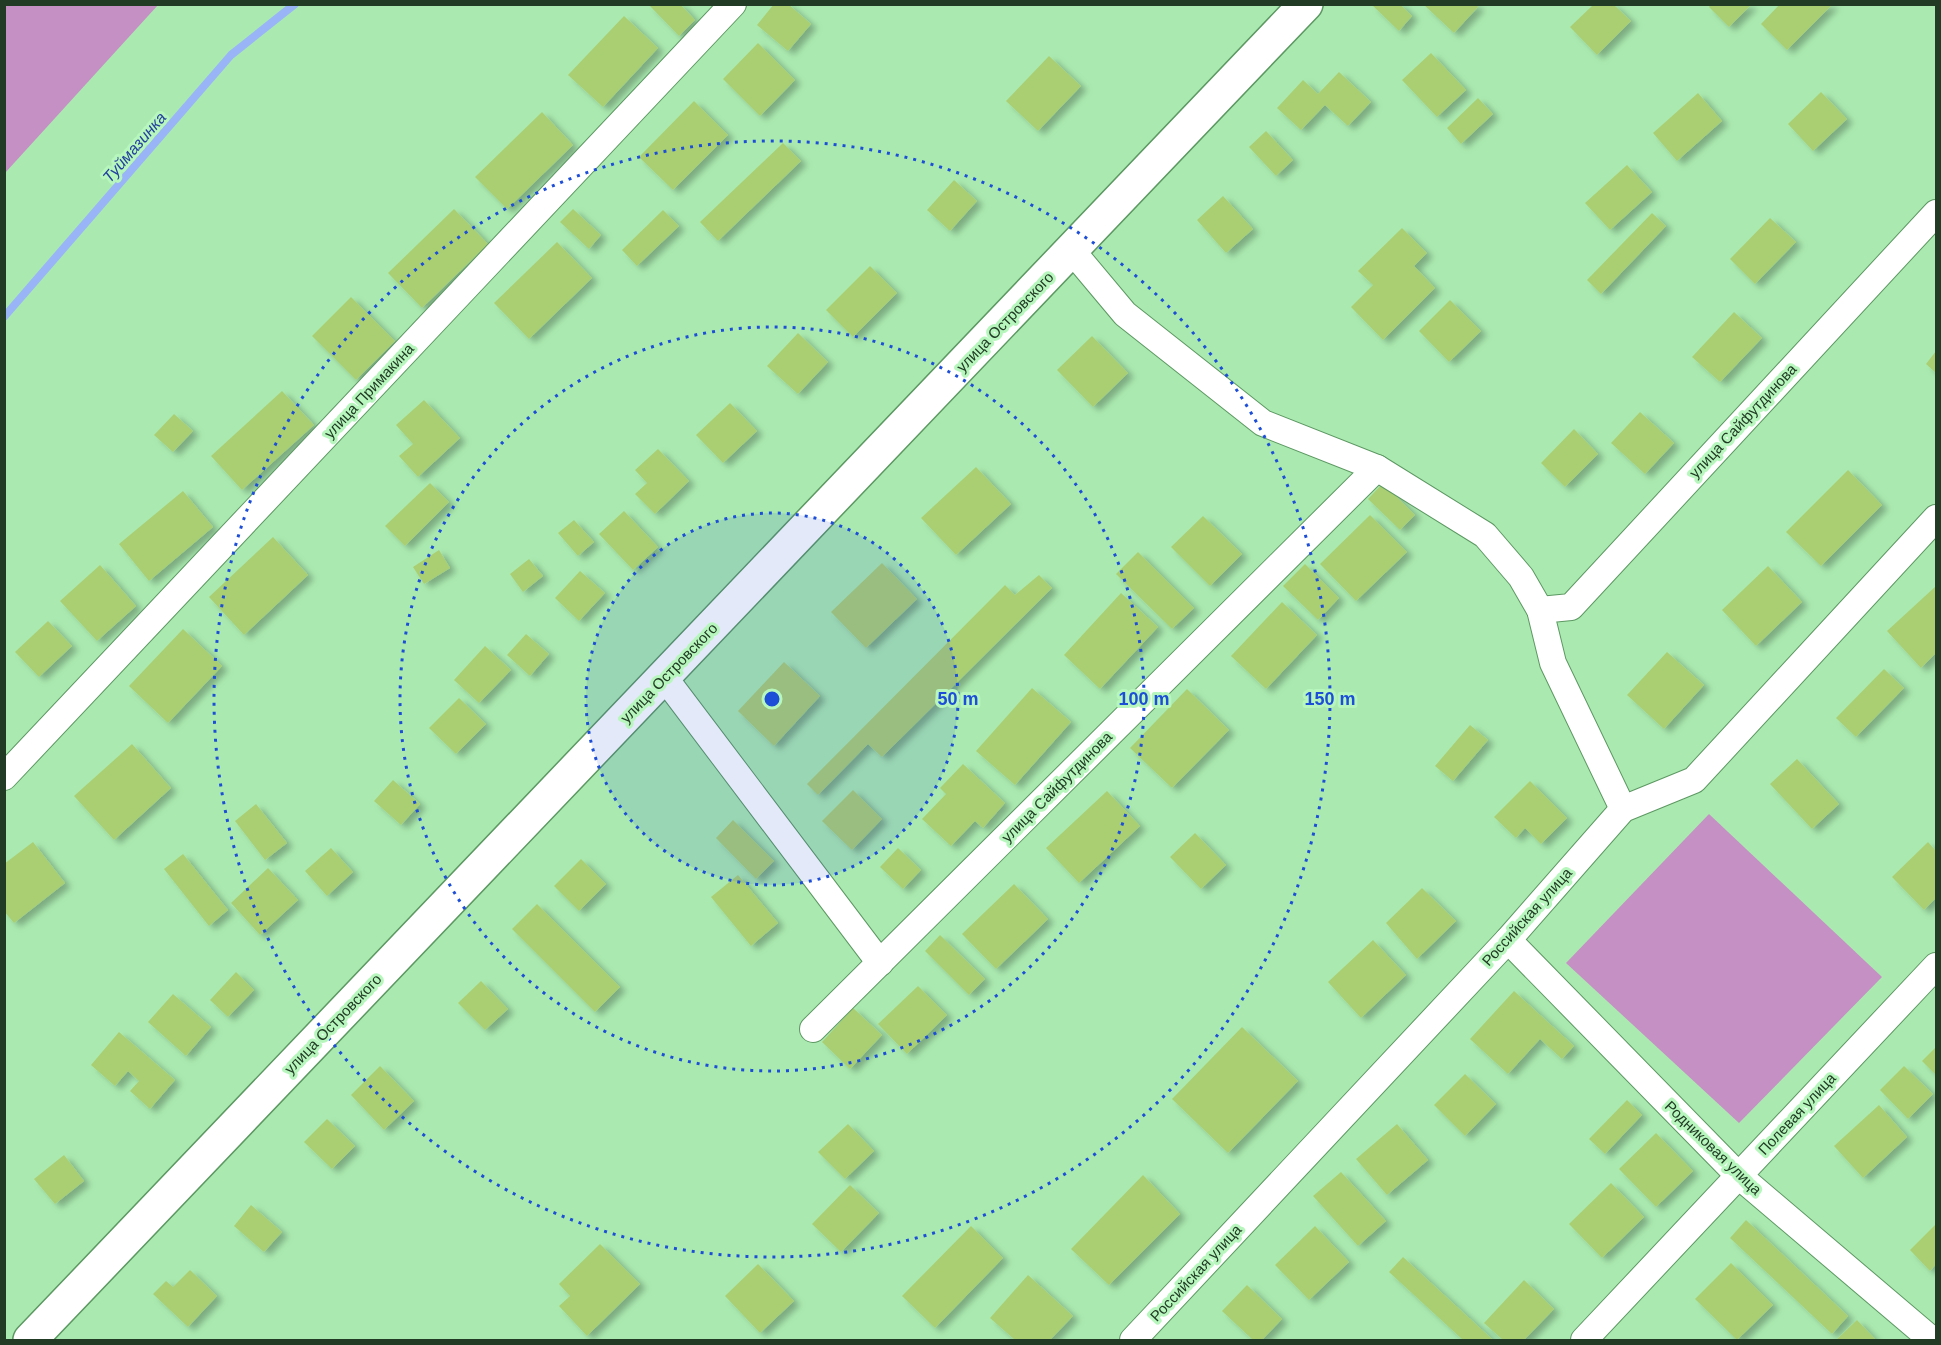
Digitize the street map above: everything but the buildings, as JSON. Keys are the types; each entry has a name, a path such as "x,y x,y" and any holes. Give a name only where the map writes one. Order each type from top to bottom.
{"main road":[{"name":"улица Островского","path":"30,1341 1073,252 1306,4"}],"street":[{"name":"улица Примакина","path":"4,777 733,4"},
{"name":"улица Сайфутдинова","path":"1540,610 1571,607 1936,213"},
{"path":"1073,252 1125,314 1263,423 1377,468 1485,535 1521,577 1540,610 1553,663 1623,809"},
{"name":"улица Сайфутдинова","path":"813,1029 1377,468"},
{"name":"Российская улица","path":"1132,1341 1508,940 1623,809 1694,780 1936,518"},
{"path":"664,677 880,963"},
{"name":"Родниковая улица","path":"1508,940 1739,1176 1932,1341"},
{"name":"Полевая улица","path":"1584,1341 1936,966"}],"shaded area":[{"path":"4,5 158,5 5,173"},
{"path":"1709,814 1882,977 1739,1123 1566,963"}],"waterway":[{"name":"Туймазинка","path":"4,317 231,55 295,4"}]}
